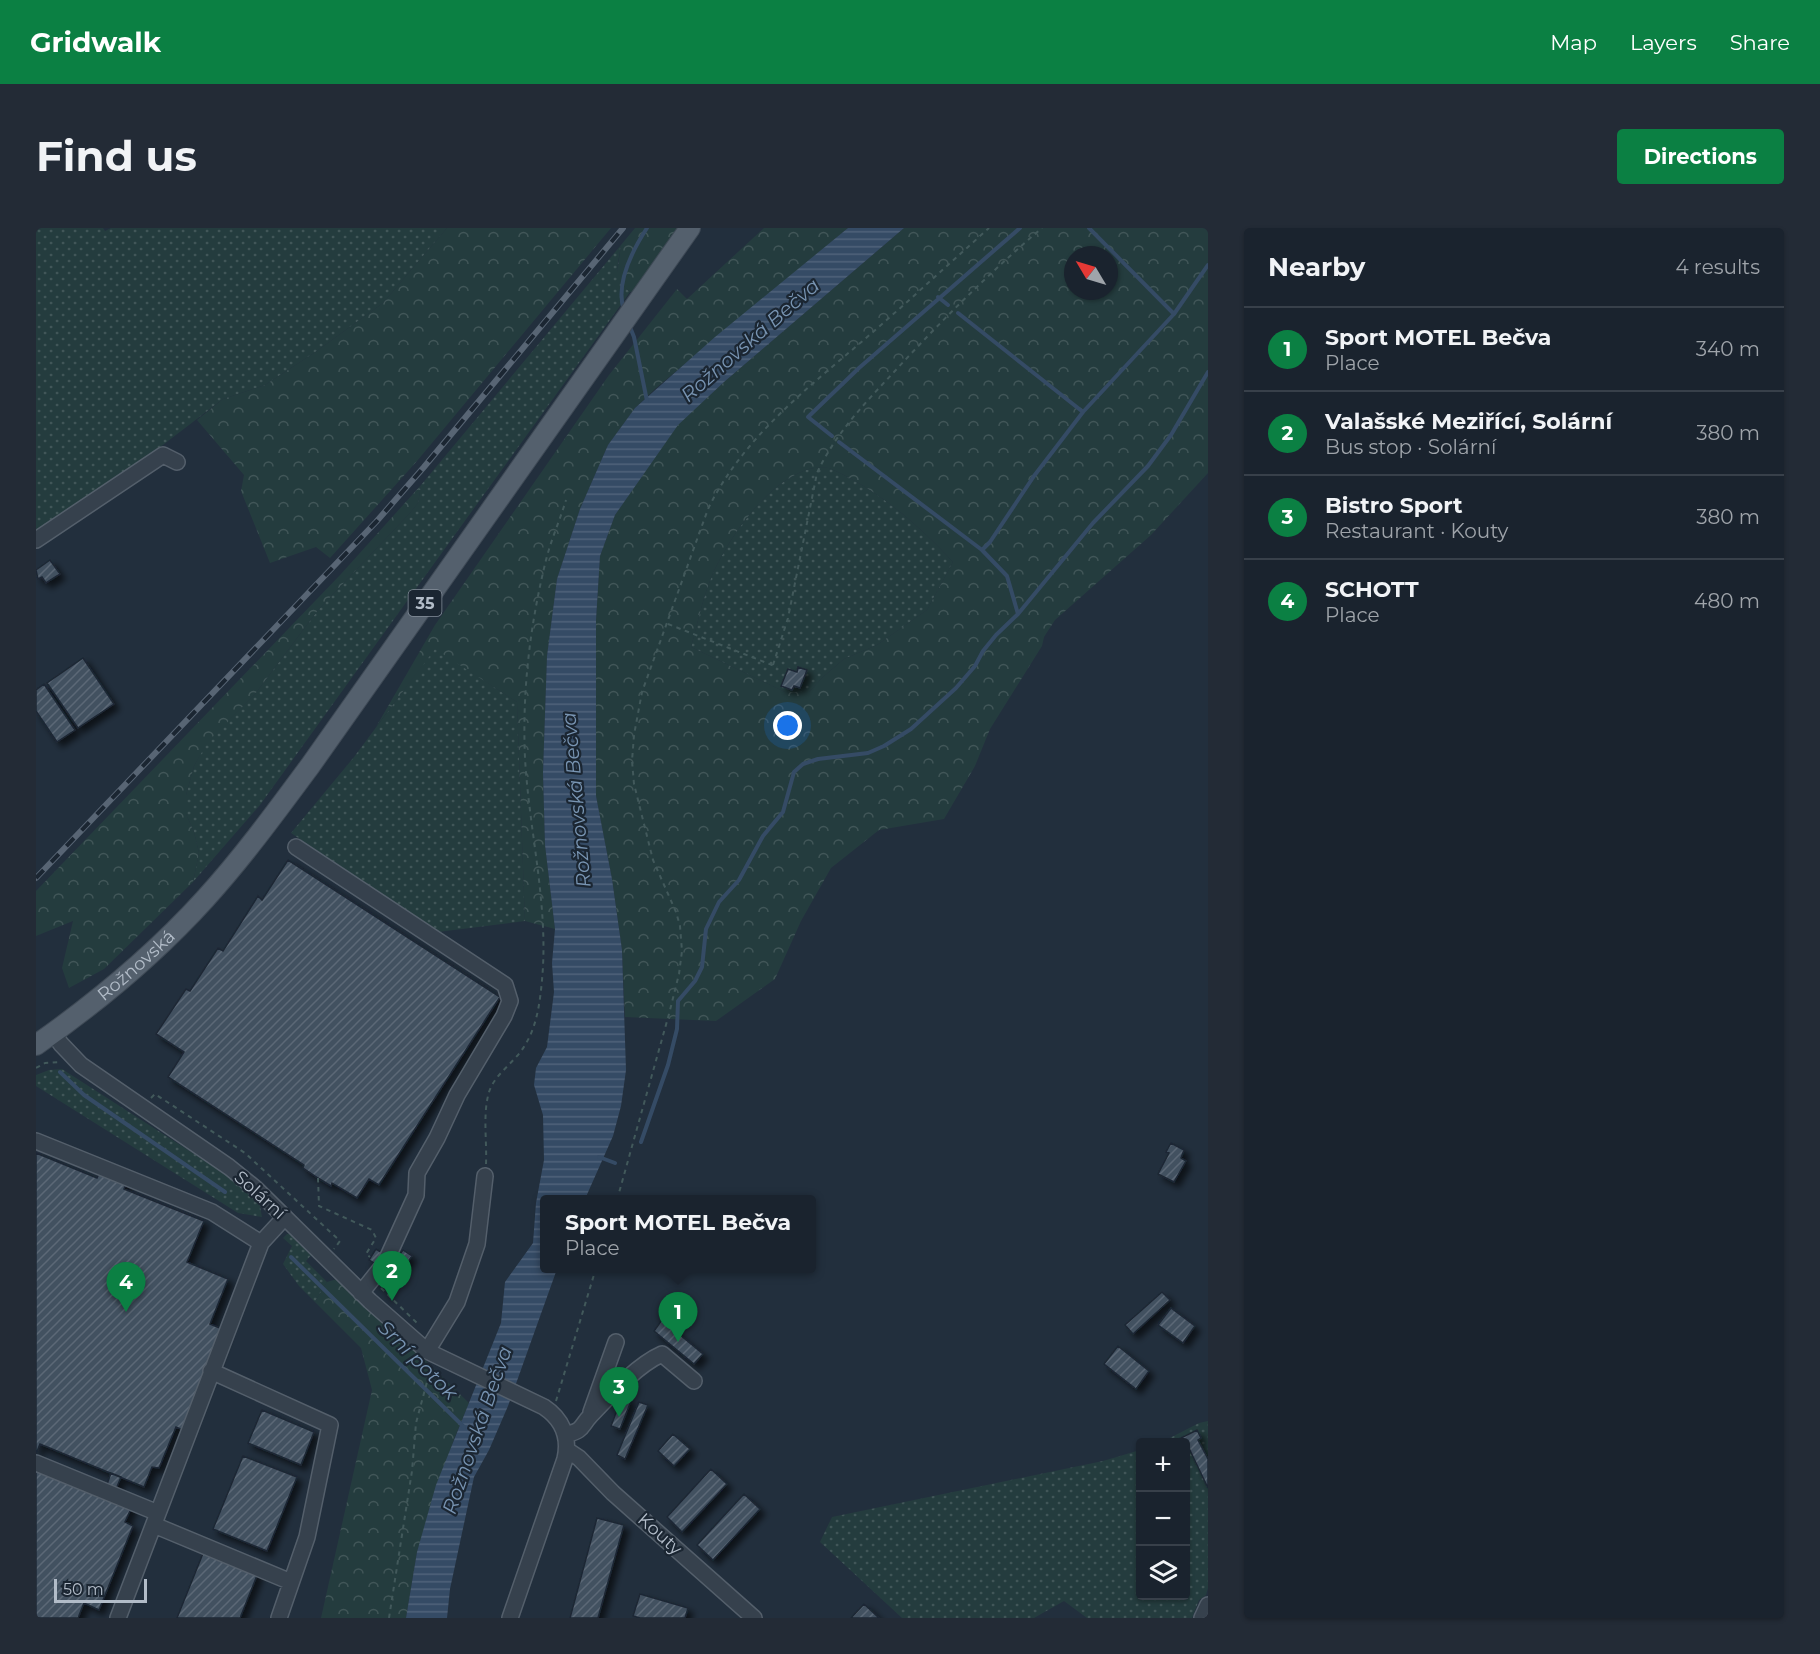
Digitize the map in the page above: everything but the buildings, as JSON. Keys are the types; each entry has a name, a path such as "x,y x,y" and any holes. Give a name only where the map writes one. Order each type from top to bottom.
{"main road":[{"name":"Rožnovská","path":"36,1045 96,999 172,933 225,876 310,766 690,228"}],"street":[{"path":"36,540 164,454 177,462"},
{"path":"296,847 505,985 510,1001 504,1016 457,1095 437,1138 417,1173 416,1196 385,1263 361,1293"},
{"name":"Solární","path":"53,1033 81,1065 230,1167 255,1188 361,1293 427,1351 526,1397"},
{"path":"36,1141 212,1212 261,1243"},
{"path":"427,1351 457,1302 477,1244 485,1176"},
{"path":"118,1618 261,1243 285,1217"},
{"path":"510,1618 567,1443 580,1430 588,1417 616,1342"},
{"path":"588,1417 648,1360 662,1354 694,1381"},
{"path":"212,1371 330,1425 307,1537 279,1618"},
{"name":"Kouty","path":"526,1397 549,1410 559,1420 567,1443 613,1493 753,1618"},
{"path":"36,1463 291,1582"}],"path":[{"path":"618,1195 669,1014 681,960 680,926 649,846 634,783 632,761 634,735 642,692 708,509 719,486 742,455 801,392 871,334 989,228"},
{"path":"773,665 788,618 817,473 823,459 858,412 937,325 978,284 1042,228"},
{"path":"485,1176 488,1094 496,1079 525,1046 534,1025 542,978 543,932 525,758 525,698 528,647 546,558 566,500"},
{"path":"668,624 777,667"},
{"path":"318,1178 320,1206 372,1230 376,1238 366,1254 370,1257"},
{"path":"549,1410 561,1390 595,1273"},
{"path":"372,1280 422,1327"},
{"path":"389,1618 412,1471 416,1423 427,1379 439,1370"}],"green space":[{"path":"36,228 103,228 105,231 111,228 447,228 383,303 265,385 223,399 121,477 36,535"},
{"path":"447,228 611,228 417,461 330,558 316,547 270,563 241,491 244,475 197,420 223,399 265,385 383,303"},
{"path":"635,228 682,228 638,291 630,292 620,283 617,273 621,245"},
{"path":"764,228 848,228 656,388 635,408 608,445 580,509 557,579 547,656 543,773 545,845 555,929 525,921 517,702 435,649 376,727 435,625 609,375 677,289 687,299"},
{"path":"904,228 1208,228 1208,473 1151,535 1055,620 1044,637 1042,646 990,729 975,766 944,819 879,830 831,868 801,921 775,979 716,1021 625,1017 622,950 612,879 596,796 596,620 600,556 615,515 677,425","holes":["829,468 846,476 896,509 953,562 927,610 877,645 844,659 809,692 785,692 691,647 710,580 730,542 751,512 777,487 791,477 809,469"]},
{"path":"621,245 618,276 630,292 260,805 193,882 199,853 194,832 186,814 186,795 194,766 207,742 255,694 318,610 410,513 418,503 421,485"},
{"path":"829,468 863,486 896,509 953,562 927,610 877,645 844,659 809,692 785,692 691,647 710,580 730,542 751,512 791,477 809,469"},
{"path":"421,485 418,503 410,513 318,610 255,694 207,743 194,766 186,795 186,814 194,832 199,853 193,882 104,969 69,988 62,968 73,921 36,936 36,891 341,574"},
{"path":"435,648 517,702 525,921 438,932 291,833 354,757"},
{"path":"62,1069 230,1177 259,1201 262,1217 238,1213 36,1086 36,1075 49,1070"},
{"path":"287,1234 292,1234 313,1253 306,1261 327,1282 315,1302 299,1286 283,1264 292,1246 283,1238"},
{"path":"337,1279 469,1403 454,1439 417,1552 406,1618 321,1618 372,1390 361,1348 315,1302 327,1282"},
{"path":"1208,1421 1208,1588 1206,1595 1199,1600 1192,1618 1087,1618 1064,1601 1034,1618 902,1618 820,1542 832,1517 1103,1461 1136,1451 1136,1600 1190,1600 1190,1438 1170,1438 1199,1423"}],"water":[{"name":"Rožnovská Bečva","path":"848,228 904,228 724,382 678,425 615,515 600,556 596,620 596,796 612,879 622,950 626,1070 621,1106 613,1136 587,1195 540,1195 540,1273 556,1273 508,1406 489,1450 474,1477 450,1589 447,1618 406,1618 417,1552 436,1485 501,1323 505,1282 533,1243 536,1203 544,1160 543,1115 534,1085 536,1068 547,1047 554,992 552,963 555,929 545,845 543,773 547,656 557,579 580,509 608,445 635,408 715,337"}],"waterway":[{"path":"624,311 622,290 626,268 647,228"},
{"path":"832,436 808,417 859,368 1020,228"},
{"path":"1089,228 1174,314"},
{"path":"982,550 1083,412 1174,314 1208,265"},
{"path":"938,297 948,305"},
{"path":"958,313 1083,412"},
{"path":"630,327 647,401"},
{"path":"641,1142 668,1065 677,1029 678,1001 695,981 702,967 706,929 719,902 739,880 763,836 783,812 794,772 803,764 818,759 868,753 884,746 911,729 956,688 975,666 996,635 1018,614 1093,523 1148,466 1171,435 1208,372"},
{"path":"839,442 982,550 1007,576 1018,614"},
{"name":"Srní potok","path":"60,1072 84,1095 225,1192"},
{"path":"599,1157 615,1163"},
{"name":"Srní potok","path":"291,1257 464,1427"}],"railway":[{"path":"36,878 376,522 623,228"}],"place":[{"name":"Valašské Meziřící, Solární","path":"392,1301"},
{"name":"SCHOTT","path":"126,1312"},
{"name":"Sport MOTEL Bečva","path":"678,1342"},
{"name":"Bistro Sport","path":"619,1417"}]}
